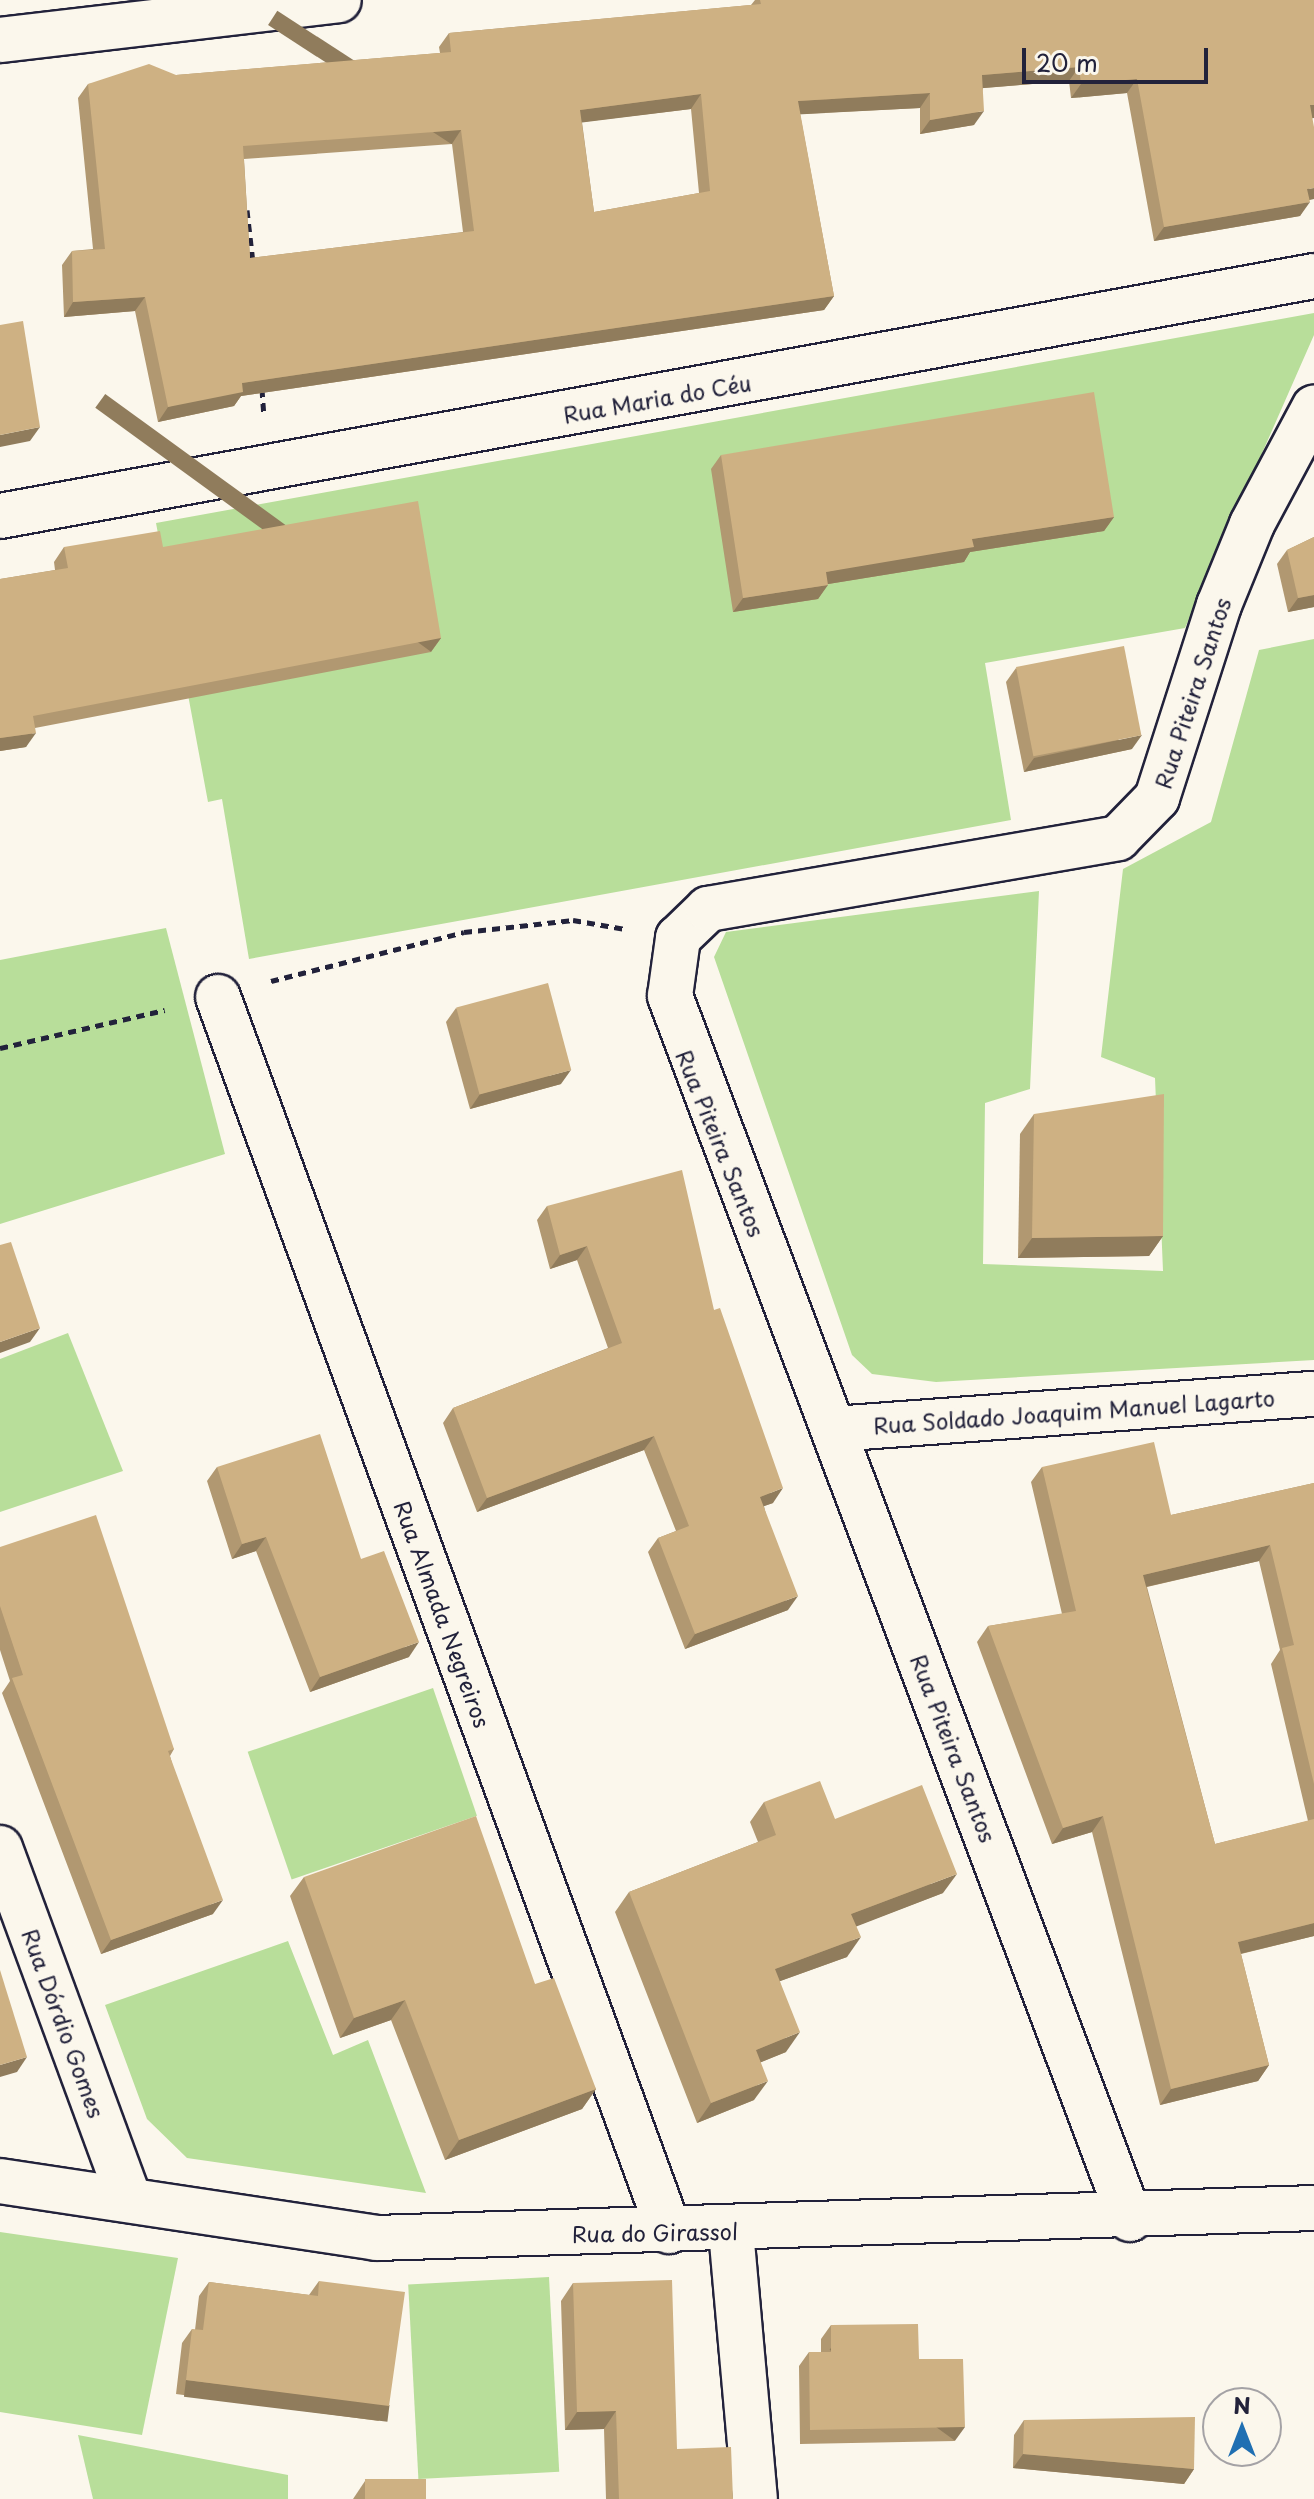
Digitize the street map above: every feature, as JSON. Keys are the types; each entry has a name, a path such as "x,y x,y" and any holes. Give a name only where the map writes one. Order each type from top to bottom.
{"street":[{"path":"0,40 339,0"},
{"name":"Rua Maria do Céu","path":"0,516 267,470 1314,276"},
{"name":"Rua Piteira Santos","path":"1130,2219 834,1429 676,1028 670,996 678,938 708,909 1118,838 1157,798 1219,605 1314,408"},
{"name":"Rua Almada Negreiros","path":"218,997 669,2231"},
{"name":"Rua Soldado Joaquim Manuel Lagarto","path":"834,1429 1314,1394"},
{"name":"Rua Dórdio Gomes","path":"0,1848 129,2199"},
{"name":"Rua do Girassol","path":"0,2181 376,2238 1130,2219 1314,2208"},
{"path":"731,2231 755,2499"}],"path":[{"path":"244,194 253,270"},
{"path":"261,378 267,470"},
{"path":"0,1048 218,997 464,932 573,920"}],"green space":[{"path":"1314,313 1314,335 1185,628 985,663 1011,820 249,959 222,799 208,802 156,523"},
{"path":"1314,639 1314,1360 936,1382 872,1374 852,1355 714,957 726,932 1039,891 1030,1089 985,1103 983,1264 1163,1271 1155,1078 1101,1057 1123,869 1211,822 1259,650"},
{"path":"166,928 225,1154 0,1224 0,960"},
{"path":"68,1333 123,1471 0,1512 0,1359"},
{"path":"433,1688 477,1816 292,1879 248,1752"},
{"path":"288,1941 333,2055 368,2040 426,2193 187,2158 147,2119 105,2005"},
{"path":"0,2232 178,2258 142,2435 0,2412"},
{"path":"549,2277 559,2472 418,2479 408,2284"},
{"path":"78,2435 288,2475 288,2499 93,2499"}],"building":[{"path":"760,0 1314,0 1314,105 1310,105 1314,127 1314,188 1307,189 1310,202 1164,227 1137,79 1081,84 1079,67 982,75 984,111 930,120 930,93 798,101 834,296 242,383 243,392 168,407 145,297 73,302 72,251 105,249 88,84 149,64 176,75 451,52 449,33 761,4","holes":["701,94 710,191 594,212 580,110","461,130 474,231 250,258 243,146"]},
{"path":"23,321 40,427 0,435 0,325"},
{"path":"1094,392 1114,517 972,539 974,547 826,572 828,585 743,598 721,455"},
{"path":"418,501 441,638 33,716 36,733 0,738 0,579 68,568 64,547 160,531 163,547"},
{"path":"1314,537 1314,595 1298,598 1287,550"},
{"path":"1124,646 1141,735 1033,756 1016,667"},
{"path":"548,983 571,1070 480,1095 456,1008"},
{"path":"1164,1094 1163,1236 1032,1238 1034,1114"},
{"path":"682,1170 714,1310 720,1308 783,1488 760,1497 798,1596 695,1634 658,1538 689,1526 654,1436 487,1498 453,1408 622,1343 587,1246 560,1255 547,1206"},
{"path":"11,1242 40,1328 0,1342 0,1245"},
{"path":"320,1434 361,1559 384,1551 419,1642 320,1677 266,1537 242,1544 217,1467"},
{"path":"1154,1442 1171,1515 1314,1483 1314,1784 1282,1648 1294,1645 1270,1545 1143,1575 1215,1844 1314,1819 1314,1923 1238,1942 1269,2065 1171,2089 1103,1816 1063,1828 988,1626 1076,1611 1042,1467"},
{"path":"96,1515 174,1749 168,1751 223,1900 111,1940 12,1678 23,1675 0,1606 0,1547"},
{"path":"820,1781 835,1819 922,1785 957,1874 851,1914 861,1937 775,1969 800,2032 756,2050 768,2081 711,2103 629,1892 776,1835 764,1802"},
{"path":"476,1816 535,1984 554,1978 596,2089 459,2140 405,2000 354,2018 304,1877"},
{"path":"0,1970 27,2057 0,2065"},
{"path":"672,2280 677,2449 731,2447 733,2499 619,2499 616,2411 577,2412 573,2283"},
{"path":"319,2281 405,2292 389,2406 186,2380 192,2329 203,2330 209,2282 318,2296"},
{"path":"918,2324 919,2359 963,2359 965,2427 810,2430 809,2352 831,2352 831,2325"},
{"path":"1195,2417 1194,2469 1023,2454 1024,2420"},
{"path":"365,2479 426,2479 426,2499 365,2499"}]}
